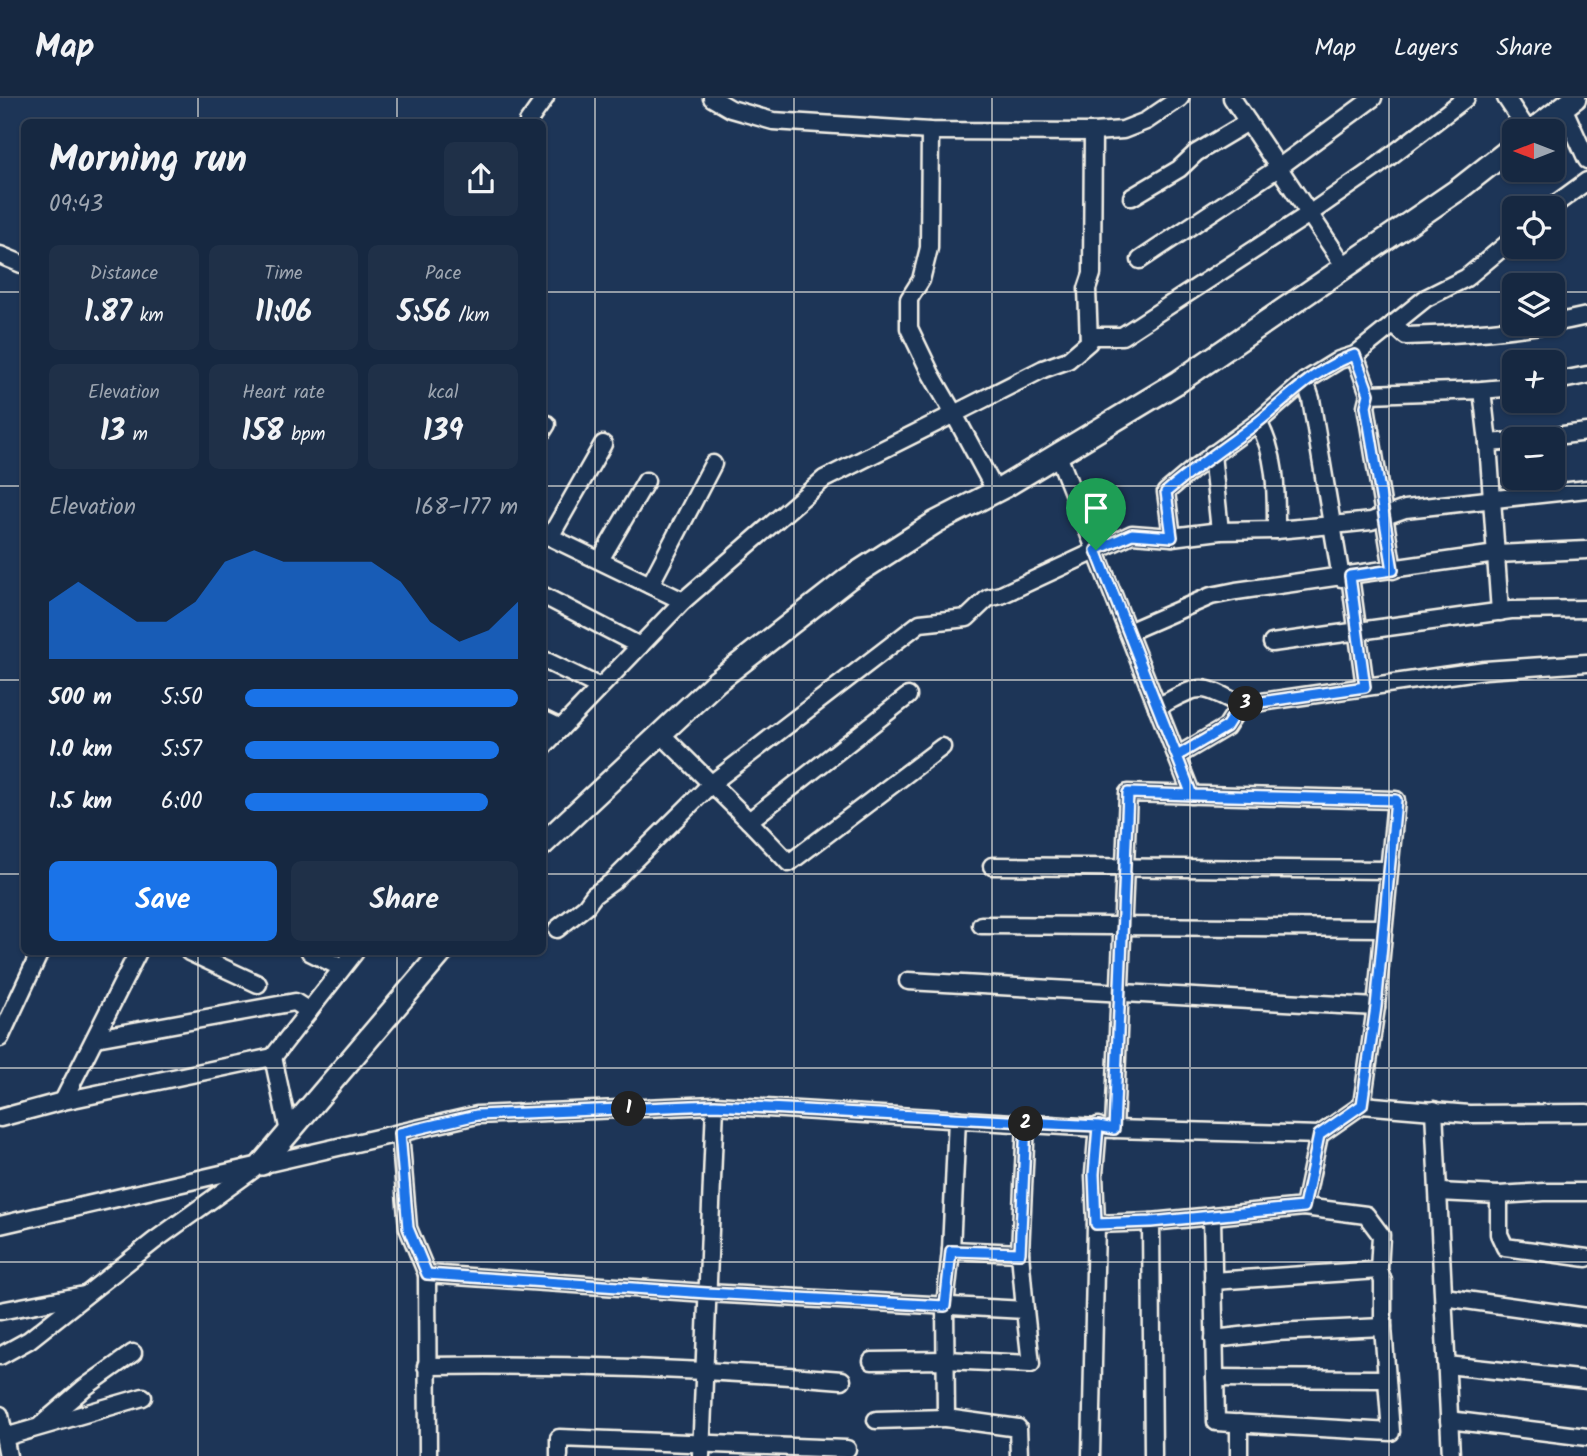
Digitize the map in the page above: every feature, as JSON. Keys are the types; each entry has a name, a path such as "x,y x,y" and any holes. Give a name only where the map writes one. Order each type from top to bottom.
{"street":[{"path":"529,119 545,98"},
{"path":"712,98 731,109 773,121 930,131 1093,132 1123,130 1146,121 1180,98"},
{"path":"1232,98 1345,267"},
{"path":"1140,260 1278,167 1373,98"},
{"path":"1089,337 1122,337 1309,214 1466,98"},
{"path":"1506,98 1521,119"},
{"path":"1547,119 1569,103 1587,160"},
{"path":"1132,197 1179,169 1196,153 1248,122"},
{"path":"930,131 929,248 921,280 909,299 909,328 996,492"},
{"path":"546,744 683,601 824,479 1043,369 1068,360 1089,342 1087,289 1091,274 1093,132"},
{"path":"546,841 716,682 849,578 936,522 996,492 1178,382 1459,188 1502,155"},
{"path":"1565,197 1587,181"},
{"path":"1172,537 1166,492 1212,454 1258,422 1305,381 1339,360 1355,355 1426,298 1466,278 1502,248"},
{"path":"0,255 21,264"},
{"path":"1393,324 1406,337 1476,334 1549,325 1587,316"},
{"path":"1355,355 1369,394 1366,406 1393,570"},
{"path":"1565,379 1587,375"},
{"path":"1305,381 1311,399 1333,525 1357,632 1365,687"},
{"path":"1369,394 1502,388"},
{"path":"1482,390 1500,612"},
{"path":"1258,422 1267,438 1276,482 1276,530"},
{"path":"1565,435 1587,432"},
{"path":"1488,443 1502,442"},
{"path":"603,444 546,535 683,601"},
{"path":"1058,454 1192,795"},
{"path":"1212,454 1220,531"},
{"path":"650,585 713,464"},
{"path":"600,560 646,481"},
{"path":"557,929 586,906 594,894 612,882 712,783 920,623 967,618 988,598 1001,595 1132,534 1172,537 1220,531 1333,525 1371,521 1405,509 1587,489"},
{"path":"1128,632 1211,596 1496,554 1587,550"},
{"path":"546,597 640,646"},
{"path":"1272,643 1500,612 1587,609"},
{"path":"546,661 600,687"},
{"path":"1157,706 1193,689 1211,689 1240,705 1485,670 1587,663"},
{"path":"749,821 908,696"},
{"path":"1177,756 1226,727 1240,705"},
{"path":"546,721 561,728"},
{"path":"661,734 789,863 942,747"},
{"path":"1091,1456 1096,1224 1094,1174 1106,1128 1120,993 1128,793 1396,800 1376,1007 1362,1105"},
{"path":"992,866 1389,870"},
{"path":"981,925 1383,928"},
{"path":"0,1038 39,955"},
{"path":"63,1101 137,955"},
{"path":"195,955 258,984"},
{"path":"316,955 342,968"},
{"path":"0,1118 63,1101 273,1057 353,955"},
{"path":"0,1356 29,1340 154,1241 262,1164 439,955"},
{"path":"908,981 1376,1007"},
{"path":"96,1038 295,1002 309,1011"},
{"path":"273,1057 289,1132"},
{"path":"702,1450 715,1105"},
{"path":"0,1224 477,1115 715,1105 1106,1128 1319,1135 1362,1105 1469,1114 1587,1113"},
{"path":"1434,1110 1451,1456"},
{"path":"946,1418 945,1306 951,1251 957,1119"},
{"path":"872,1362 945,1360 1031,1364 1020,1253 1026,1123"},
{"path":"400,1133 408,1228 427,1274 428,1456"},
{"path":"1304,1207 1319,1135"},
{"path":"1439,1192 1499,1195 1587,1192"},
{"path":"1499,1195 1499,1234 1505,1247 1587,1258"},
{"path":"1096,1224 1151,1222 1212,1216 1304,1207 1366,1215 1381,1235 1379,1270 1383,1281 1383,1327 1391,1432 1216,1422 1212,1216"},
{"path":"1151,1222 1153,1456"},
{"path":"951,1251 1020,1253"},
{"path":"1213,1282 1379,1270"},
{"path":"427,1274 707,1293 1025,1310"},
{"path":"0,1311 86,1295"},
{"path":"1444,1297 1587,1317"},
{"path":"1214,1339 1275,1332 1383,1327"},
{"path":"40,1427 84,1388 134,1353"},
{"path":"426,1366 533,1364 705,1370 842,1380"},
{"path":"1447,1366 1587,1380"},
{"path":"1215,1378 1387,1379"},
{"path":"5,1437 143,1397"},
{"path":"0,1415 8,1456"},
{"path":"876,1420 946,1418 1018,1428 1020,1456"},
{"path":"1449,1420 1587,1437"},
{"path":"1239,1423 1239,1456"},
{"path":"559,1456 559,1438 702,1450 847,1448"}],"route":[{"path":"1096,550 1132,534 1172,537 1166,492 1212,454 1258,422 1305,381 1339,360 1355,355 1369,394 1366,406 1393,570 1350,576 1365,687 1240,705 1226,727 1177,756 1192,795 1396,800 1376,1007 1362,1105 1319,1135 1304,1207 1151,1222 1096,1224 1094,1174 1098,1126 1026,1123 1020,1253 951,1251 945,1306 427,1274 408,1228 400,1133 477,1115 715,1105 1098,1126 1114,1129 1128,793 1192,795 1096,550"}]}
